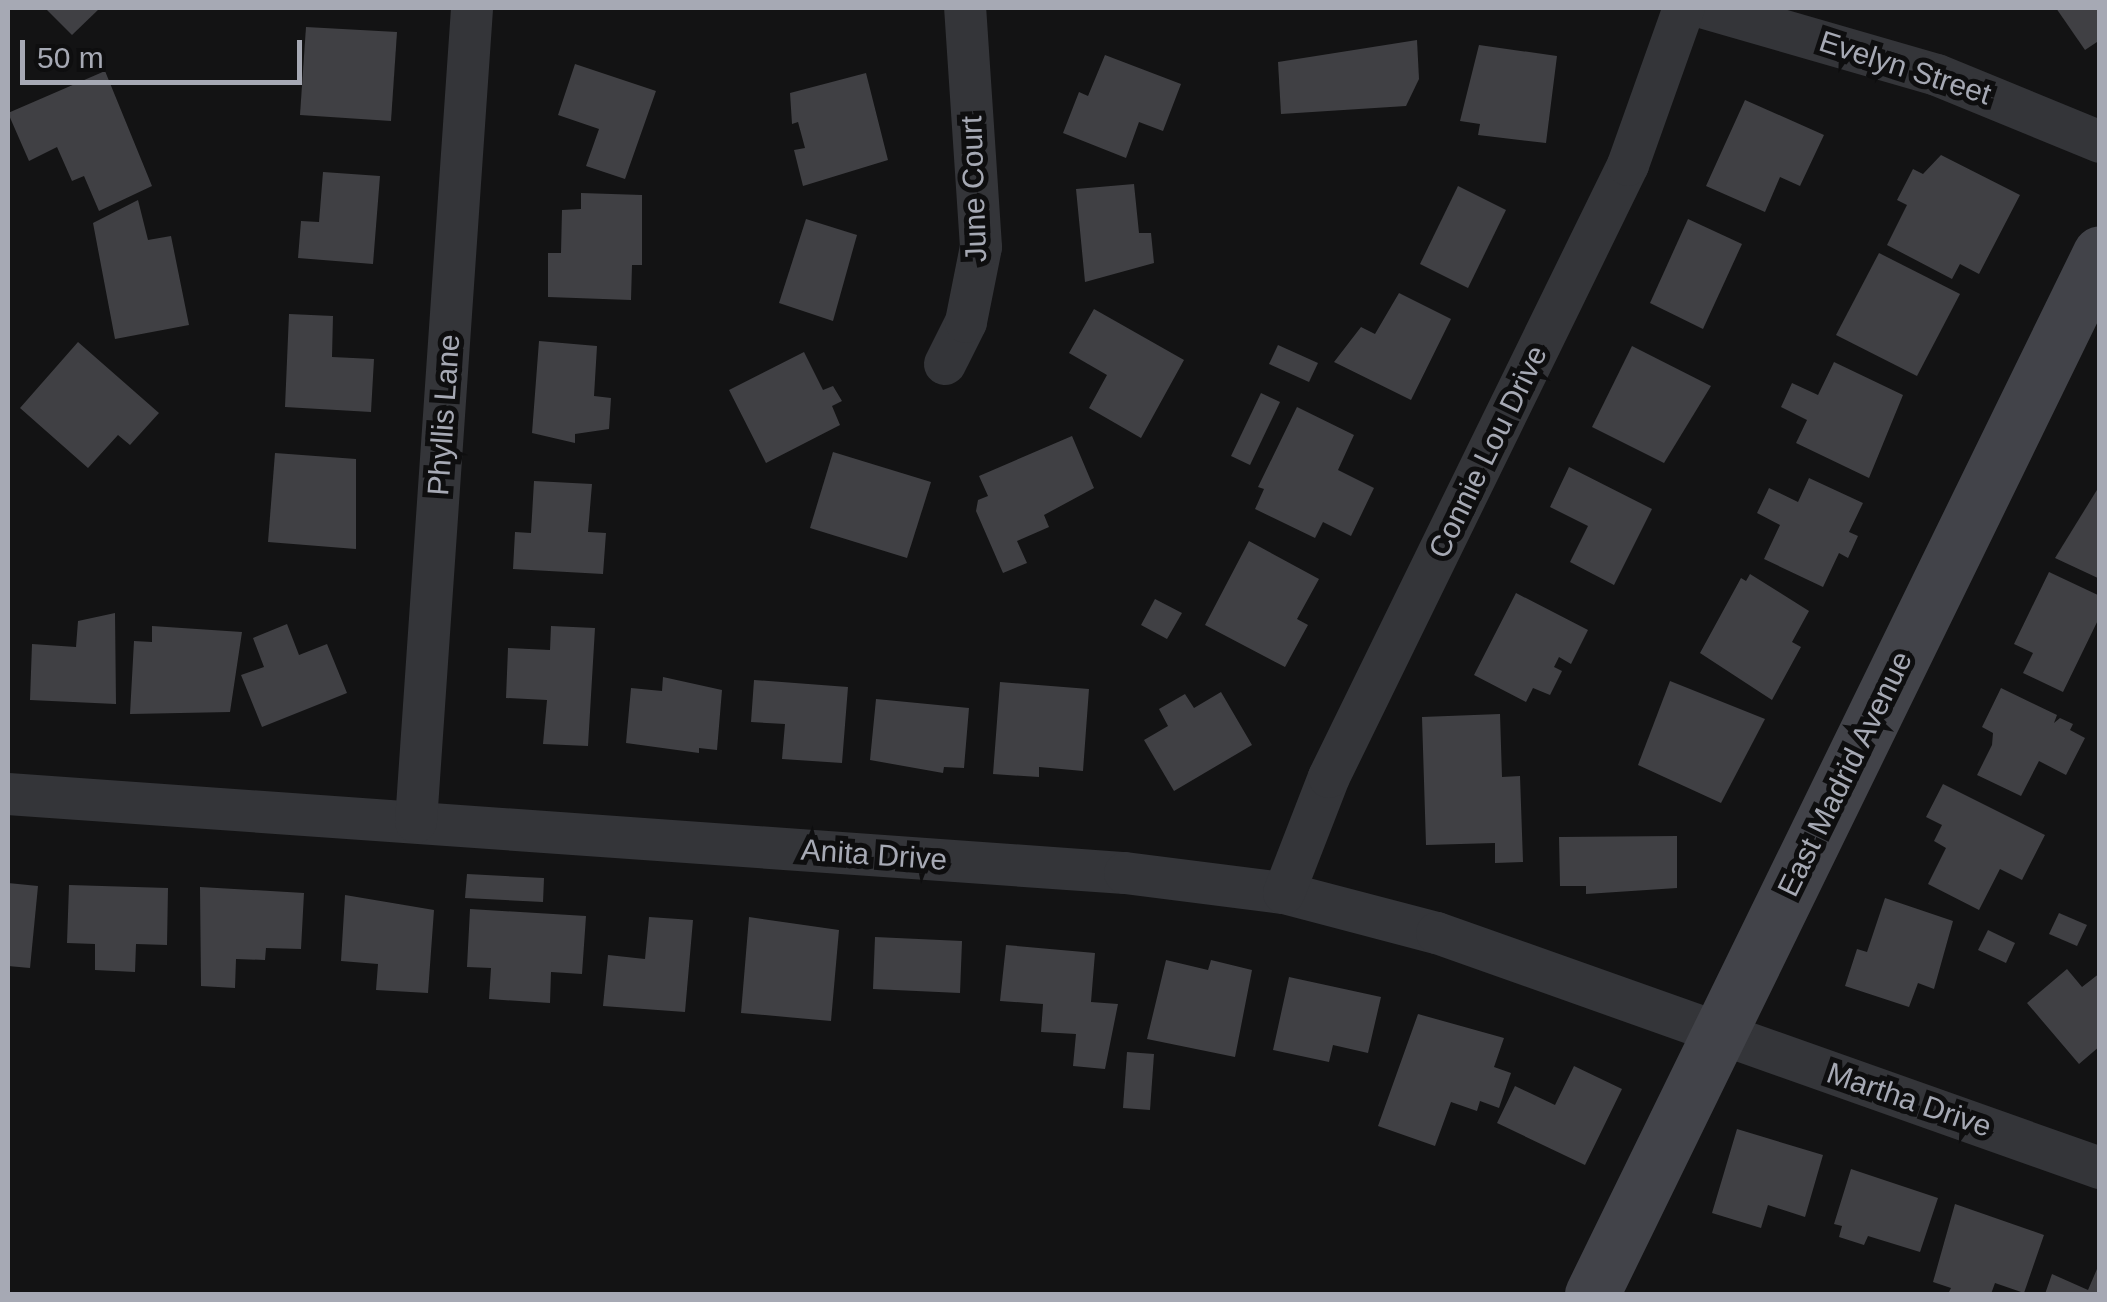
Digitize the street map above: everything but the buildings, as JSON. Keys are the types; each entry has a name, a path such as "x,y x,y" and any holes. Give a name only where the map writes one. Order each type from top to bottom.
{"street":[{"name":"Phyllis Lane","path":"416,822 472,8"},
{"name":"June Court","path":"944,364 966,322 980,258 965,8"},
{"name":"Connie Lou Drive","path":"1284,893 1329,778 1628,165 1684,8"},
{"name":"Evelyn Street","path":"1706,8 1937,75 2100,142"},
{"name":"East Madrid Avenue","path":"1592,1294 2100,253"},
{"name":"Anita Drive","path":"8,794 1124,873 1284,893 1424,928 1718,1033"},
{"name":"Martha Drive","path":"1718,1033 2100,1168"}]}
